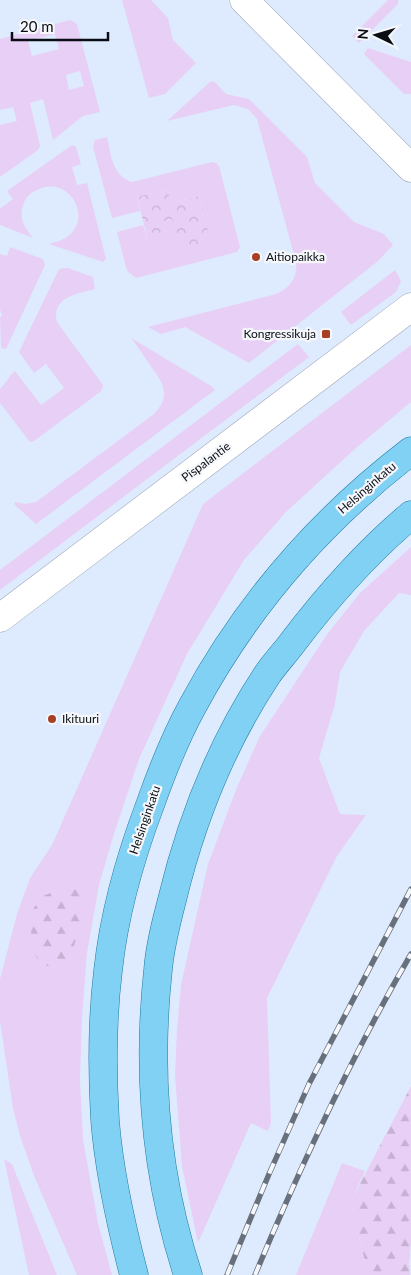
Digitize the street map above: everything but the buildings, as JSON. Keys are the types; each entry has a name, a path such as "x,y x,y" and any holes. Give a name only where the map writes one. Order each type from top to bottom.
{"main road":[{"name":"Helsinginkatu","path":"134,1275 119,1214 111,1165 103,1070 108,970 118,911 134,846 166,762 192,707 226,649 254,609 281,575 329,521 411,451"},
{"path":"188,1275 172,1217 160,1156 156,1115 154,1018 158,968 164,929 181,862 208,786 241,719 268,674 330,596 362,561 411,515"}],"street":[{"path":"244,0 411,168"},
{"name":"Pispalantie","path":"0,618 411,307"}],"green space":[{"path":"122,0 151,0 168,18 173,40 196,63 165,94 149,98"},
{"path":"388,0 398,0 398,4 359,43 352,36"},
{"path":"70,20 77,24 100,112 83,116 53,140 43,99 30,103 40,146 38,150 0,177 0,125 17,121 13,107 0,110 0,39","holes":["55,34 59,49 32,56 28,41","80,71 84,86 69,90 66,75"]},
{"path":"368,48 411,62 411,94 404,94 364,54"},
{"path":"211,81 215,82 226,94 249,99 307,157 315,183 354,222 384,234 393,245 378,261 249,363 185,327 161,334 148,327 276,294 289,285 296,272 296,262 257,119 248,109 234,105 167,121"},
{"path":"107,137 116,170 125,179 132,182 212,162 216,163 219,166 240,247 237,252 136,278 127,271 117,232 143,225 148,241 160,222 173,219 211,241 199,196 171,203 167,189 137,197 140,211 112,218 93,147 95,140"},
{"path":"72,145 76,147 81,164 72,167 77,185 87,183 106,259 103,262 49,244 65,238 75,229 78,218 77,206 71,196 62,189 50,186 37,190 26,199 22,208 22,218 33,238 0,225 0,207 13,199 7,191"},
{"path":"167,189 171,203 199,196 211,241 180,249 172,219 161,222 165,236 148,241 137,197"},
{"path":"10,247 43,259 45,265 6,349 1,348 0,254 7,256"},
{"path":"62,268 68,268 93,277 95,289 67,298 58,307 56,314 57,322 103,385 100,392 34,441 30,442 0,403 0,389 15,371 41,405 64,388 46,364 34,373 19,352 58,271"},
{"path":"395,270 401,281 396,292 351,325 341,312"},
{"path":"131,338 215,390 36,524 14,504 15,502 25,504 36,502 154,414 160,407 164,395 162,383"},
{"path":"298,344 309,357 0,590 0,570"},
{"path":"411,345 411,402 356,448 285,513 244,560 187,654 139,759 99,885 87,953 82,1018 80,1080 83,1139 98,1223 112,1275 77,1275 34,1176 13,1109 0,1021 0,979 17,914 30,878 52,845 203,504"},
{"path":"411,547 411,595 399,593 364,631 340,672 335,704 319,758 340,814 366,815 337,856 267,998 271,1123 268,1131 251,1123 198,1243 182,1166 175,1076 181,985 208,864 237,787 260,736 328,633 360,593"},
{"path":"62,888 78,890 84,905 69,967 46,966 37,959 31,935 33,909 43,896"},
{"path":"411,1086 410,1275 348,1275 366,1266 351,1201"},
{"path":"4,1159 12,1164 57,1275 29,1275"},
{"path":"342,1163 365,1171 351,1201 366,1266 348,1275 296,1275"}],"railway":[{"path":"227,1275 309,1084 411,889"},
{"path":"255,1275 290,1193 347,1072 411,954"}],"place":[{"name":"Aitiopaikka","path":"256,257"},
{"name":"Kongressikuja","path":"326,334"},
{"name":"Ikituuri","path":"52,719"}]}
